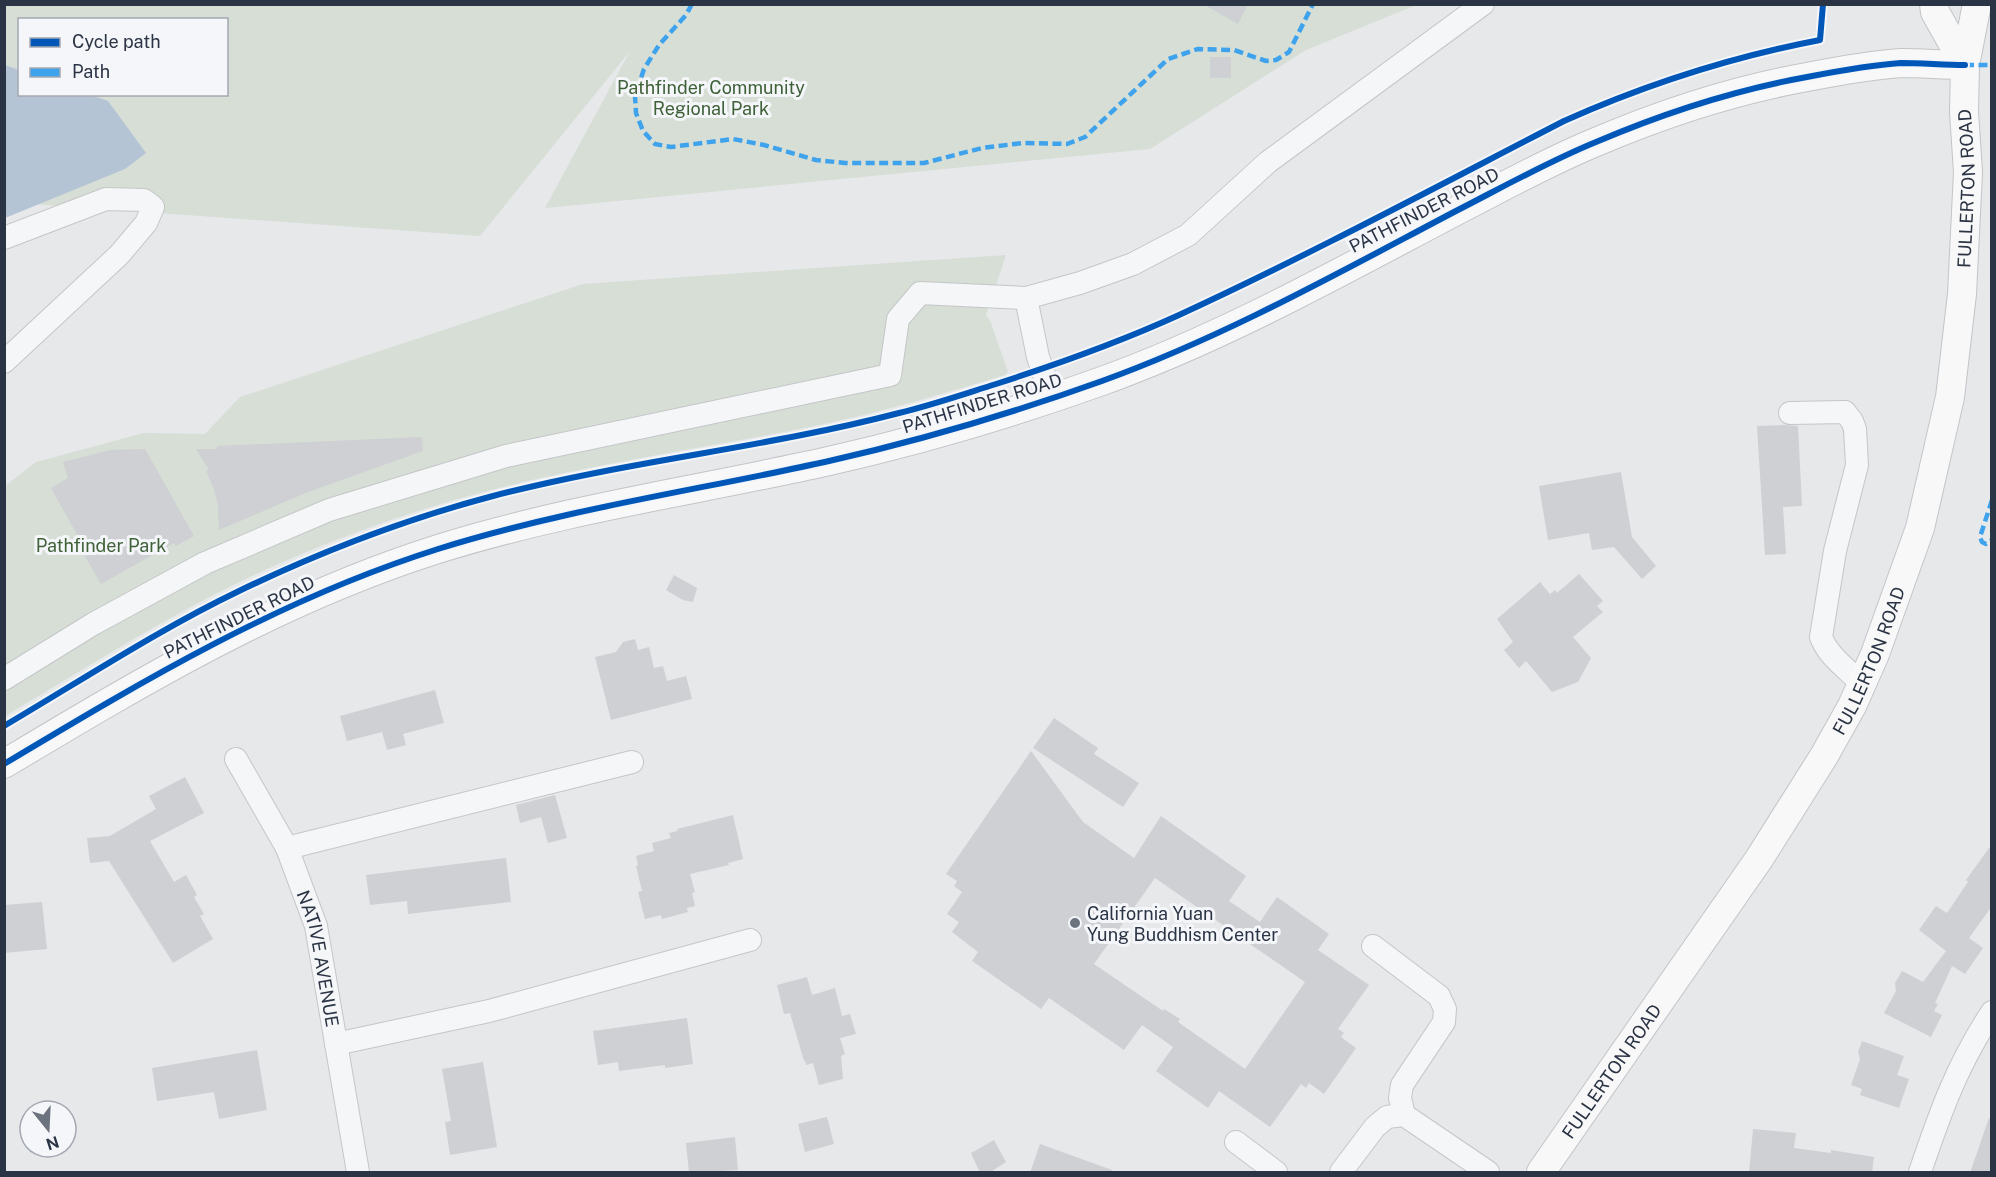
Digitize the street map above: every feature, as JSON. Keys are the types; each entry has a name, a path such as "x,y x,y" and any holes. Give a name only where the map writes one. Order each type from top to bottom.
{"main road":[{"name":"FULLERTON ROAD","path":"1934,4 1935,12 1965,65"},
{"name":"FULLERTON ROAD","path":"1541,1173 1760,859 1824,756 1852,706 1875,654 1920,528 1950,397 1962,294 1967,183 1965,65 1977,4"},
{"name":"PATHFINDER ROAD","path":"4,764 104,705 243,628 317,594 406,560 573,513 907,443 951,431 1132,369 1230,327 1554,160 1650,120 1739,92 1838,72 1902,63 1965,65"}],"street":[{"path":"4,679 93,624 205,563 329,510 506,456 890,375 898,319 920,293 1026,298 1080,283 1133,264 1188,235 1268,162 1482,4"},
{"path":"4,238 106,199 144,200 153,207 146,223 119,255 4,362"},
{"path":"1026,298 1038,357 1052,397"},
{"path":"1790,413 1845,412 1855,429 1857,465 1835,551 1821,637 1833,656 1861,683"},
{"name":"NATIVE AVENUE","path":"236,759 287,848 316,926 358,1173"},
{"path":"287,848 632,762"},
{"path":"336,1044 489,1011 750,940"},
{"path":"1373,946 1439,996 1445,1009 1444,1023 1402,1085 1400,1098 1404,1115"},
{"path":"1920,1173 1942,1107 1970,1045 1992,1012"},
{"path":"1341,1173 1375,1127 1387,1117 1404,1115 1488,1173"},
{"path":"1236,1142 1276,1173"}],"green space":[{"name":"Pathfinder Community Regional Park","path":"4,5 1416,5 1306,50 1150,149 545,208 630,51 480,236 5,202"},
{"name":"Pathfinder Park","path":"1006,255 986,315 1008,372 1005,375 847,419 577,470 479,493 403,516 293,557 213,595 5,716 5,486 36,462 144,433 205,434 240,397 583,284"}],"water":[{"path":"5,65 18,70 18,96 94,96 108,101 146,153 125,169 5,218"}],"building":[{"path":"1203,4 1248,4 1238,24"},
{"path":"1210,57 1231,57 1231,78 1210,78"},
{"path":"1757,426 1798,426 1802,506 1783,507 1786,554 1765,555"},
{"path":"422,437 423,451 308,492 219,530 218,505 206,471 209,470 196,449 217,449 217,446"},
{"path":"145,449 194,536 176,546 174,543 101,584 85,556 88,554 51,488 68,478 63,462 110,450"},
{"path":"1621,472 1632,537 1656,566 1642,579 1614,547 1592,550 1589,533 1548,540 1539,486"},
{"path":"1579,574 1603,601 1597,606 1603,612 1573,637 1591,658 1578,682 1552,692 1526,661 1519,668 1504,650 1513,642 1497,619 1540,582 1550,594 1555,590 1557,593"},
{"path":"674,575 697,588 693,602 683,600 666,590"},
{"path":"635,639 638,650 649,647 654,668 663,666 667,681 686,676 692,699 611,720 595,657 616,652 623,642"},
{"path":"435,690 444,723 403,734 406,745 387,750 382,732 347,741 340,716"},
{"path":"1054,718 1098,748 1094,754 1139,783 1123,807 1033,748"},
{"name":"California Yuan Yung Buddhism Center","path":"1031,751 1083,822 1134,858 1161,816 1246,876 1229,901 1260,922 1277,897 1329,934 1318,950 1369,985 1338,1029 1344,1033 1341,1037 1356,1048 1324,1094 1309,1083 1306,1088 1301,1084 1270,1127 1219,1091 1208,1108 1156,1071 1173,1047 1142,1025 1124,1050 1049,998 1041,1009 972,961 978,952 952,932 959,922 947,914 962,892 954,886 957,881 946,874","holes":["1155,878 1223,925 1221,928 1236,938 1237,935 1305,982 1245,1069 1178,1022 1180,1019 1164,1009 1163,1011 1094,964"]},
{"path":"185,777 204,813 150,841 174,882 186,875 197,895 194,897 204,914 200,916 213,939 173,963 109,861 90,863 87,838 110,836 156,809 149,796"},
{"path":"555,795 567,838 548,843 541,817 520,823 516,805"},
{"path":"733,815 743,859 728,863 729,865 690,874 695,892 692,893 695,906 687,908 688,912 662,919 661,915 645,919 638,892 642,891 636,856 654,851 652,843 671,838 669,833 678,831 677,829"},
{"path":"1992,844 1992,906 1969,938 1983,948 1965,974 1952,966 1935,1003 1938,1004 1934,1011 1942,1015 1931,1037 1884,1013 1896,991 1895,983 1902,971 1923,982 1946,951 1919,930 1936,906 1947,913 1968,882 1966,880"},
{"path":"506,858 511,902 408,914 407,901 370,905 366,875"},
{"path":"42,902 47,949 4,953 4,905"},
{"path":"807,977 812,995 835,988 842,1016 850,1014 856,1034 840,1038 845,1054 841,1056 843,1079 819,1085 813,1063 806,1065 804,1061 790,1013 784,1014 777,985"},
{"path":"687,1018 693,1064 619,1071 618,1062 598,1065 593,1031"},
{"path":"1862,1041 1904,1056 1897,1075 1909,1079 1899,1108 1860,1095 1862,1089 1851,1085 1860,1059 1858,1052"},
{"path":"257,1050 267,1110 219,1119 214,1092 157,1101 152,1068"},
{"path":"483,1062 497,1147 450,1155 445,1122 451,1121 442,1069"},
{"path":"827,1117 834,1144 805,1152 798,1124"},
{"path":"1989,1118 1992,1119 1992,1173 1970,1173"},
{"path":"1753,1129 1796,1133 1794,1148 1831,1153 1831,1150 1874,1157 1872,1173 1749,1173"},
{"path":"735,1137 738,1170 689,1173 686,1143"},
{"path":"994,1140 1006,1162 989,1173 980,1173 971,1153"},
{"path":"1040,1144 1112,1170 1112,1173 1030,1173"}],"marked path":[{"path":"692,4 686,15 659,45 644,69 635,96 636,113 643,131 655,144 671,147 733,139 816,160 845,163 924,163 982,148 1023,143 1067,144 1085,137 1168,59 1198,49 1234,50 1266,61 1276,60 1289,52 1313,4"},
{"path":"1965,65 1992,65"},
{"path":"1992,500 1980,537 1986,544 1992,540"}],"cycle path":[{"path":"4,726 209,606 301,563 396,526 460,505 543,484 798,436 911,410 1019,376 1112,343 1157,325 1276,269 1564,121 1626,95 1690,73 1722,63 1820,40 1823,4"},
{"path":"4,764 215,643 324,592 380,569 438,549 535,522 829,461 933,435 1102,381 1147,364 1237,324 1560,158 1622,131 1674,112 1780,82 1866,67 1901,63 1965,65"}],"place":[{"name":"California Yuan Yung Buddhism Center","path":"1075,923"}]}
